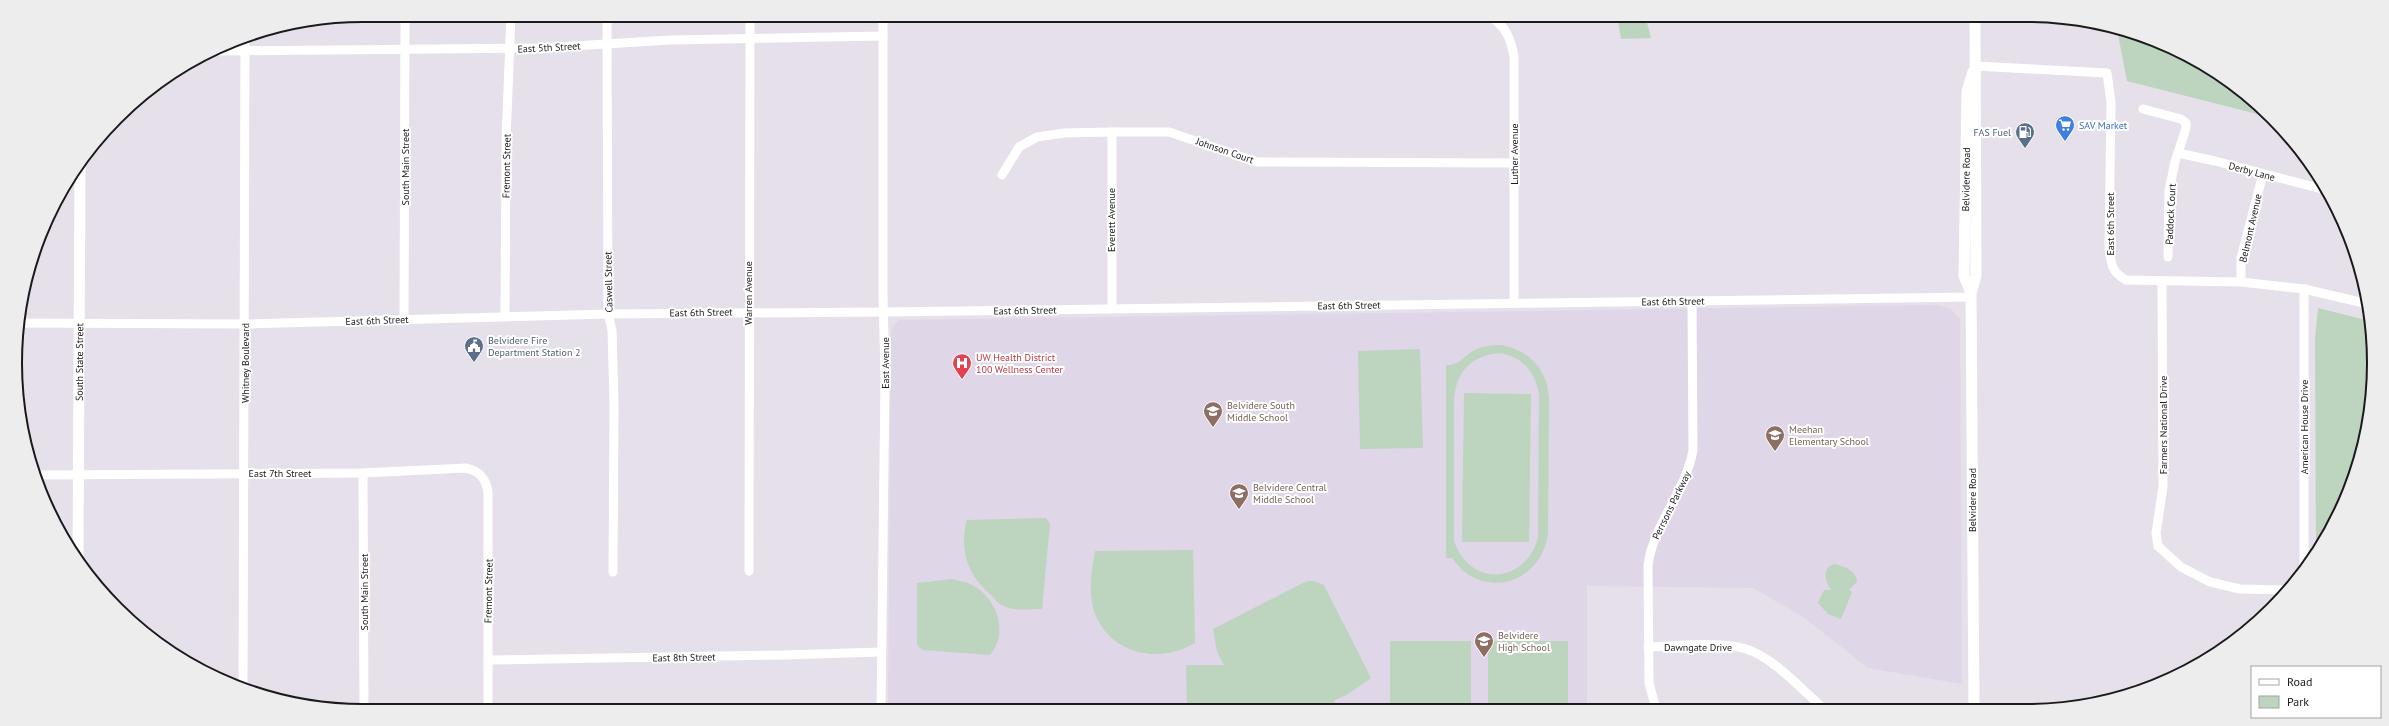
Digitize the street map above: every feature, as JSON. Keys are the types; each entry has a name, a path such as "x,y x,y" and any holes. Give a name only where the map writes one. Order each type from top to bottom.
{"main road":[{"name":"Belvidere Road","path":"1974,704 1971,295 1976,276 1975,22"},
{"name":"South State Street","path":"78,550 80,173"}],"street":[{"name":"South Main Street","path":"404,319 405,22"},
{"name":"Fremont Street","path":"505,316 506,140 511,22"},
{"name":"Caswell Street","path":"607,22 608,314 612,330 614,404 613,572"},
{"name":"Warren Avenue","path":"749,571 748,311 750,22"},
{"name":"East Avenue","path":"880,704 884,312 882,295 883,22"},
{"name":"Luther Avenue","path":"1497,22 1502,26 1512,48 1514,302"},
{"name":"East 5th Street","path":"226,51 405,48 510,49 606,43 883,36"},
{"name":"Whitney Boulevard","path":"243,682 245,43"},
{"name":"East 6th Street","path":"1975,66 2107,73 2111,102 2109,247 2111,265 2118,275 2126,280 2241,282 2304,288 2361,302"},
{"name":"Paddock Court","path":"2143,109 2181,119 2186,123 2170,191 2168,257"},
{"name":"Everett Avenue","path":"1112,132 1112,308"},
{"name":"Johnson Court","path":"1002,175 1019,147 1037,137 1064,133 1169,132 1257,162 1514,163"},
{"name":"Derby Lane","path":"2178,153 2318,188"},
{"name":"Belmont Avenue","path":"2241,282 2241,258 2263,174"},
{"name":"Farmers National Drive","path":"2162,281 2163,487 2156,540 2162,552 2173,562 2199,578 2221,586 2240,589 2280,590"},
{"name":"American House Drive","path":"2304,288 2304,561"},
{"name":"East 6th Street","path":"25,323 245,324 505,316 748,311 884,312 1514,302 1692,301 1971,295"},
{"name":"Perrsons Parkway","path":"1655,704 1649,683 1648,565 1651,546 1688,470 1693,450 1692,301"},
{"name":"East 7th Street","path":"40,474 363,473 466,468 480,474"},
{"name":"South Main Street","path":"363,473 364,704"},
{"name":"Fremont Street","path":"480,474 487,483 488,492 488,704"},
{"name":"Dawngate Drive","path":"1648,647 1732,646 1746,649 1778,669 1819,704"},
{"name":"East 8th Street","path":"488,660 881,652"}],"shaded area":[{"path":"1939,305 1952,310 1960,319 1962,684 1868,668 1802,616 1753,588 1587,586 1587,704 888,704 891,333 892,327 899,320"}],"green space":[{"path":"1618,22 1647,22 1651,38 1621,39"},
{"path":"2118,35 2136,40 2177,57 2234,92 2259,114 2127,81"},
{"path":"2318,308 2364,320 2367,363 2364,408 2360,430 2349,473 2332,514 2316,542 2315,339"},
{"path":"1501,345 1521,351 1536,363 1541,370 1548,389 1548,533 1545,547 1539,559 1530,569 1520,576 1508,581 1496,583 1482,581 1469,575 1452,558 1446,558 1446,365 1455,364 1476,349 1486,346","holes":["1501,353 1509,355 1522,362 1531,372 1539,394 1538,538 1531,554 1521,565 1509,572 1497,574 1484,573 1472,567 1462,556 1454,541 1454,399 1456,389 1463,372 1474,361 1491,354"]},
{"path":"1420,349 1423,448 1360,449 1358,351"},
{"path":"1464,393 1531,394 1529,542 1462,542"},
{"path":"1046,518 1050,524 1042,609 1012,609 1002,605 976,579 967,561 964,542 967,520"},
{"path":"1193,550 1195,643 1168,653 1155,654 1128,648 1116,642 1106,632 1098,620 1092,603 1091,577 1095,551"},
{"path":"1835,564 1852,572 1855,575 1857,582 1849,590 1852,592 1841,619 1828,614 1818,603 1824,590 1831,590 1827,583 1826,571"},
{"path":"952,579 968,583 979,590 987,597 993,606 997,615 999,636 996,646 990,655 922,650 917,644 917,583"},
{"path":"1307,581 1314,581 1324,585 1371,678 1348,694 1335,700 1335,704 1187,704 1186,665 1224,665 1217,652 1213,629"},
{"path":"1390,641 1471,641 1471,704 1390,704"},
{"path":"1488,641 1568,641 1568,704 1488,704"}],"place":[{"name":"SAV Market","path":"2065,142"},
{"name":"FAS Fuel","path":"2025,149"},
{"name":"Belvidere Fire Department Station 2","path":"474,363"},
{"name":"UW Health District 100 Wellness Center","path":"962,380"},
{"name":"Belvidere South Middle School","path":"1213,428"},
{"name":"Meehan Elementary School","path":"1775,452"},
{"name":"Belvidere Central Middle School","path":"1239,510"},
{"name":"Belvidere High School","path":"1484,658"}]}
